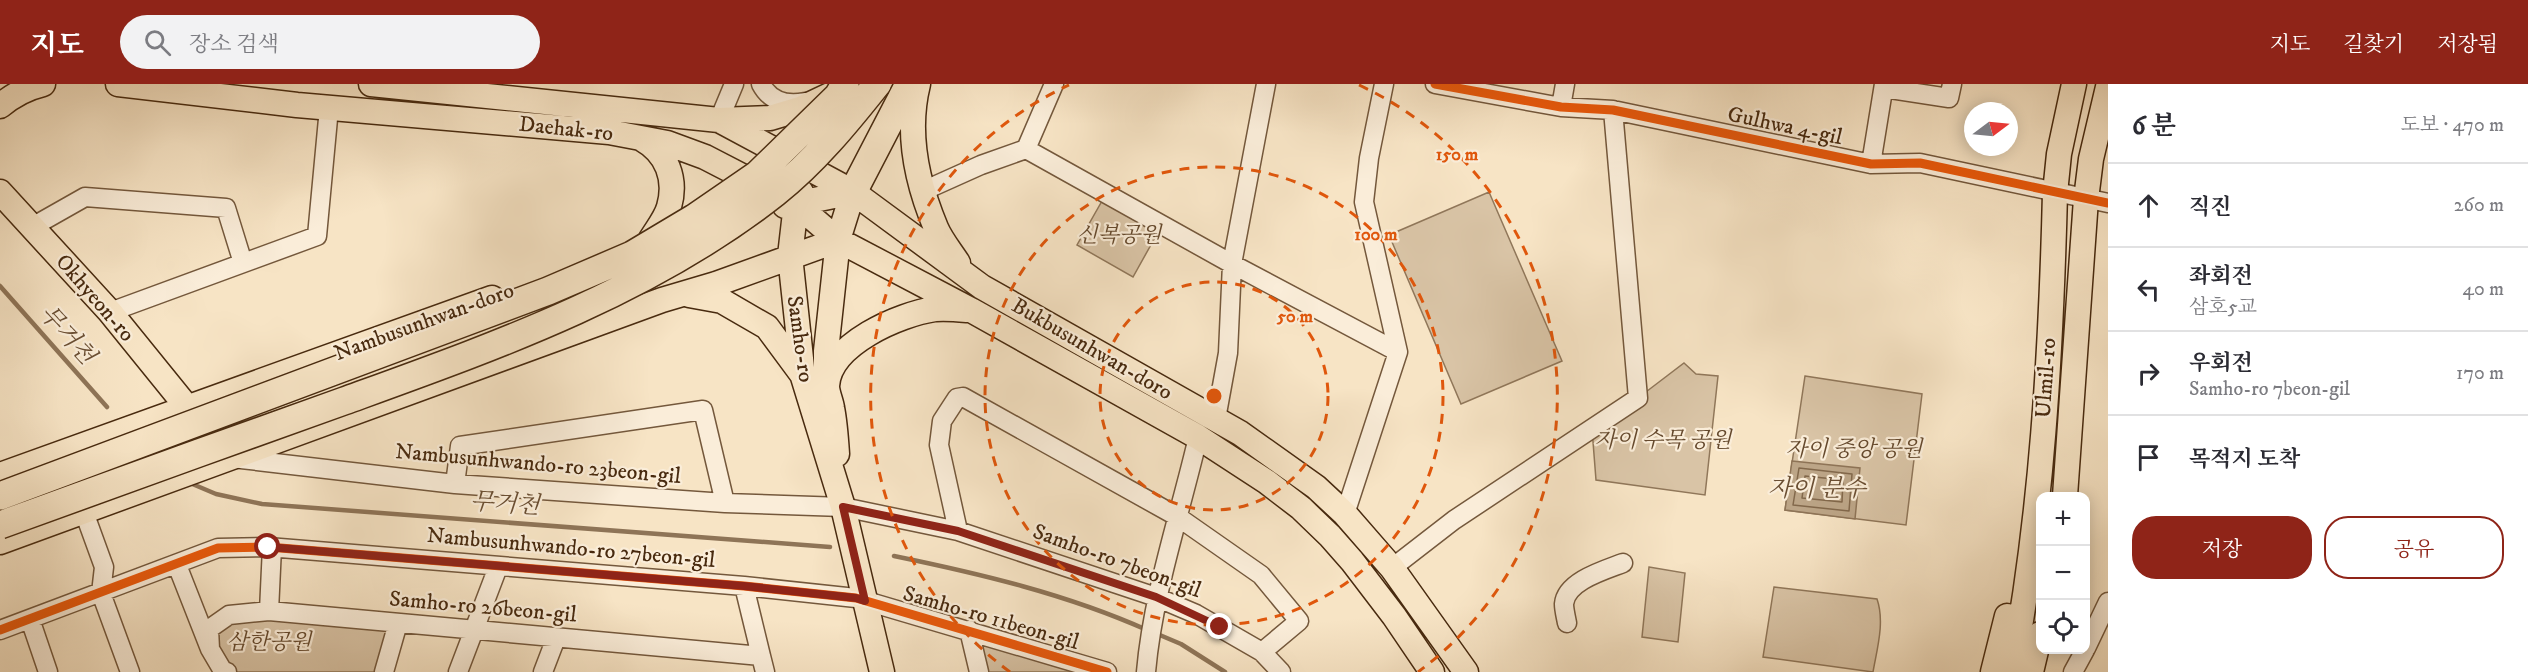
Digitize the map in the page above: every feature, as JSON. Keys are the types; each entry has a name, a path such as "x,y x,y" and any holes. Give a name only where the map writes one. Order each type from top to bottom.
{"highway":[{"path":"0,525 418,374 533,329 606,297 671,264 777,192 834,137 877,84"},
{"path":"853,192 909,84"},
{"path":"812,170 840,87"},
{"path":"0,496 548,291 632,255 694,218 758,174 838,96 840,87"}],"main road":[{"path":"0,106 13,96 43,84"},
{"name":"Daehak-ro","path":"118,84 329,108 609,132 640,137 688,150 796,204 838,240 971,310"},
{"name":"Daehak-ro","path":"371,84 507,91 719,120 853,192"},
{"path":"918,84 914,99 912,135 923,191 937,230 966,275"},
{"name":"Ulmil-ro","path":"2012,672 2031,556 2044,416 2055,192 2059,154 2074,84"},
{"path":"719,120 770,118 800,109 840,87"},
{"name":"Ulmil-ro","path":"2065,492 2097,201 2091,159 2108,87"},
{"path":"640,137 660,152 670,171 672,183 668,209 651,239"},
{"name":"Samho-ro","path":"812,170 796,204 790,256 803,377 843,507"},
{"name":"Okhyeon-ro","path":"0,192 110,312 187,407"},
{"name":"Nambusunhwan-doro","path":"0,475 651,239 853,192"},
{"name":"Samho-ro","path":"853,192 838,240 826,351 827,386 833,410 843,507 863,596"},
{"name":"Bukbusunhwan-doro","path":"853,192 982,287 1215,419 1281,460 1316,487 1345,514 1392,568 1466,672"},
{"path":"0,542 675,296 716,284 838,240"},
{"path":"675,296 708,297 750,315 768,327 803,377"},
{"path":"827,386 830,374 846,351 874,331 926,311 971,310"},
{"name":"Bukbusunhwan-doro","path":"971,310 1198,437 1267,482 1330,536 1372,586 1432,672"},
{"path":"1993,672 2033,499 2044,416"},
{"path":"863,596 882,672"},
{"path":"2031,672 2036,651"}],"street":[{"path":"719,120 734,84"},
{"path":"761,84 769,97 785,103 802,103 840,87"},
{"path":"923,191 981,165 1026,149 1054,84"},
{"path":"1215,419 1228,353 1232,264 1266,84"},
{"path":"1345,514 1398,352 1364,202 1368,158 1384,84"},
{"name":"Gulhwa 4-gil","path":"1435,84 1561,107 1612,110 1871,164 1920,163 2097,201"},
{"path":"1561,107 1565,84"},
{"path":"1871,164 1884,86 1949,98 1952,84"},
{"path":"110,312 317,236 329,108"},
{"path":"1392,568 1454,520 1638,398 1612,110"},
{"path":"1026,149 1232,264 1398,352"},
{"path":"32,228 85,197 226,208 243,263"},
{"path":"958,531 939,445 942,421 957,398 963,397 1178,517 1261,575 1299,621 1262,652"},
{"path":"455,483 460,446 703,410 725,503"},
{"path":"1146,672 1156,597 1198,437"},
{"name":"Nambusunhwando-ro 23beon-gil","path":"231,458 455,483 725,503 843,507"},
{"name":"Samho-ro 7beon-gil","path":"843,507 958,531 1156,597 1220,627 1262,652 1281,672"},
{"path":"84,512 104,567 101,593 130,672"},
{"path":"269,611 272,547"},
{"name":"Nambusunhwando-ro 27beon-gil","path":"0,630 218,548 272,547 744,586 856,598 863,596"},
{"path":"1567,623 1564,602 1572,588 1591,576 1623,563"},
{"path":"177,565 210,649 223,670 227,672"},
{"path":"458,672 498,567"},
{"path":"744,586 763,664"},
{"name":"Samho-ro 11beon-gil","path":"863,596 1107,672"},
{"path":"2090,639 2108,602"},
{"name":"Samho-ro 26beon-gil","path":"210,649 209,629 229,615 269,611 556,638 763,664"},
{"path":"30,620 48,672"},
{"path":"384,672 398,623"},
{"name":"Samho-ro 11beon-gil","path":"969,630 979,672"},
{"path":"543,672 556,638"},
{"path":"2073,672 2082,654"}],"green space":[{"path":"1489,192 1562,361 1461,404 1389,235"},
{"name":"신복공원","path":"1106,194 1162,225 1133,277 1077,245"},
{"name":"자이 수목 공원","path":"1684,363 1696,374 1718,376 1705,495 1596,480 1592,429"},
{"name":"자이 중앙 공원","path":"1805,376 1922,394 1906,525 1785,510"},
{"path":"1649,567 1685,573 1678,642 1642,637"},
{"path":"1774,587 1877,599 1880,626 1873,672 1763,657"},
{"name":"삼한공원","path":"229,615 398,623 384,672 227,672 209,629"},
{"path":"979,639 1082,672 987,672"}],"water":[{"name":"자이 분수","path":"1792,461 1860,468 1855,519 1785,510"}],"waterway":[{"name":"무거천","path":"0,286 107,407"},
{"name":"무거천","path":"190,483 216,494 262,504 830,547"},
{"name":"무거천","path":"894,556 1023,586 1086,606 1147,630"},
{"name":"무거천","path":"1155,633 1181,644 1225,672"}],"cycle path":[{"path":"1435,84 1561,107 1613,110 1871,164 1920,163 2108,203"},
{"path":"0,630 218,548 268,547 744,586 856,598 1107,672"}],"route":[{"path":"268,547 744,586 856,598 865,601 843,507 958,531 1156,597 1220,627"}]}
